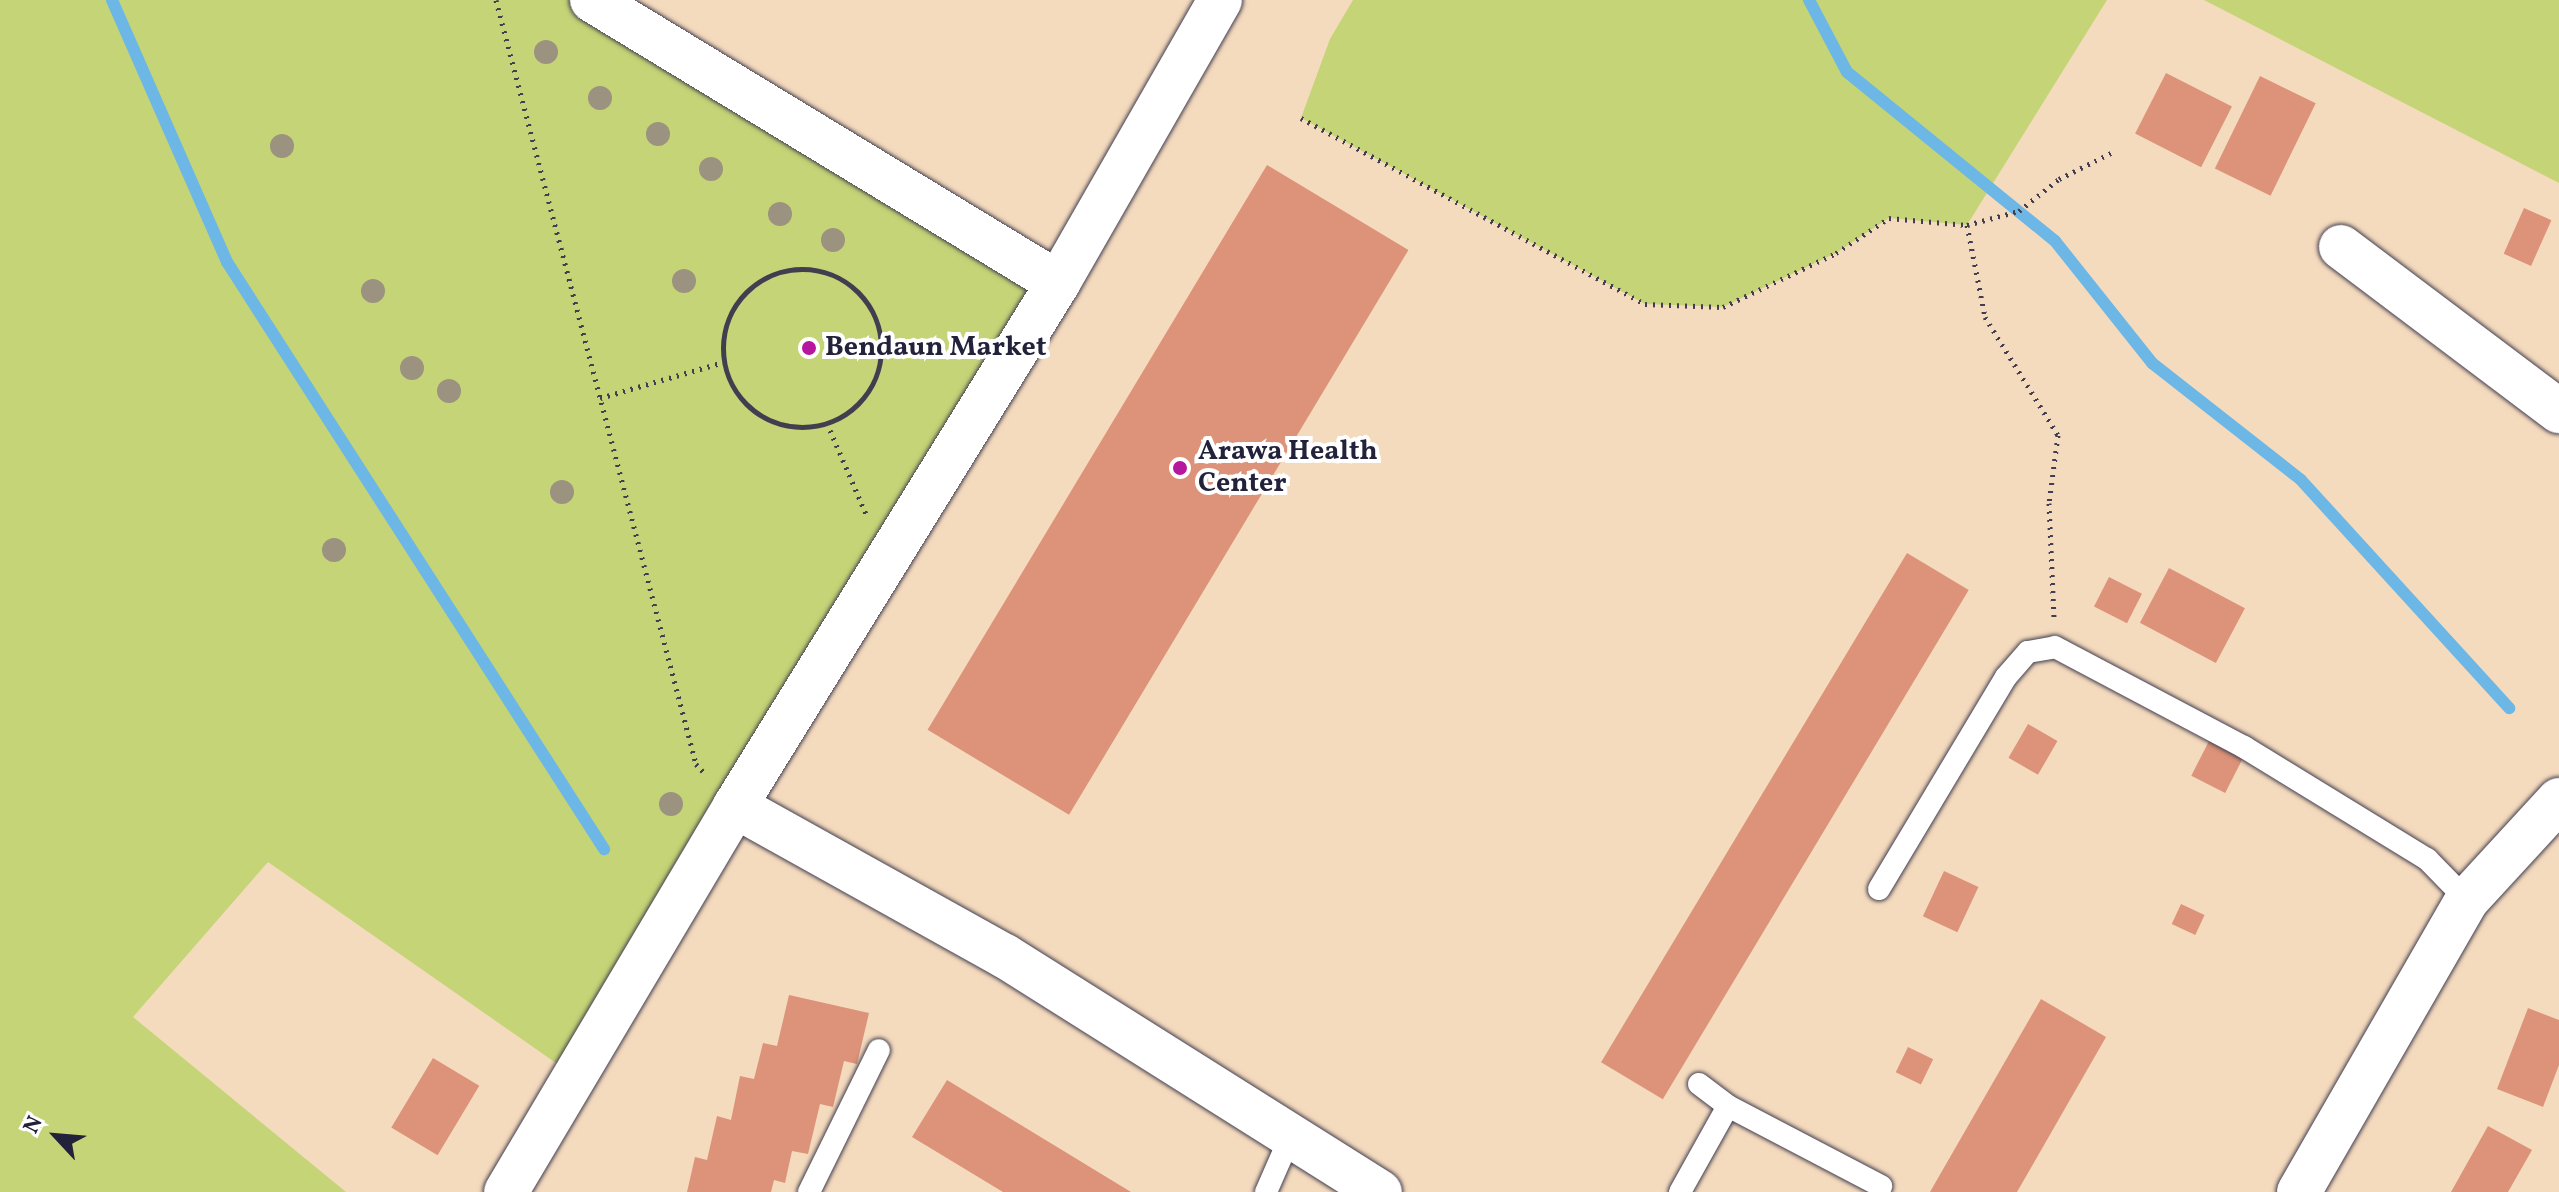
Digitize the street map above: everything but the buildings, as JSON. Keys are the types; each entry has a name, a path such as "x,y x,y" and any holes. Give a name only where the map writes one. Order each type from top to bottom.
{"street":[{"path":"592,0 1058,283"},
{"path":"506,1192 735,806 1058,283 1220,0"},
{"path":"2341,247 2559,411"},
{"path":"2299,1192 2467,900 2559,800"},
{"path":"735,806 1005,956 1380,1192"}],"lane":[{"path":"1879,889 2006,677 2028,652 2055,647 2296,779 2427,859 2467,900"},
{"path":"809,1192 879,1050"},
{"path":"1699,1084 1728,1106 1881,1186"},
{"path":"1680,1192 1728,1106"},
{"path":"1266,1192 1291,1135"}],"path":[{"path":"496,0 696,764 735,806"},
{"path":"1301,118 1645,304 1723,307 1836,253 1889,218 1967,225 2019,211 2059,179 2113,152"},
{"path":"1967,225 1985,317 2058,435 2049,503 2055,647"},
{"path":"803,268 843,279 874,312 881,356 864,398 827,423 799,426 770,420 740,397 724,362 731,314 765,278 803,268"},
{"path":"600,398 724,362"},
{"path":"827,423 886,563"}],"green space":[{"path":"0,0 592,0 1058,283 576,1077 268,862 133,1017 346,1192 0,1192"},
{"path":"1353,0 2107,0 1967,225 1889,218 1836,253 1723,307 1645,304 1301,118 1330,39"},
{"path":"2204,0 2559,0 2559,183"}],"waterway":[{"path":"112,0 227,262 604,849"},
{"path":"1809,0 1847,72 2055,241 2152,363 2301,480 2509,708"}],"place":[{"name":"Bendaun Market","path":"809,348"},
{"name":"Arawa Health Center","path":"1180,468"}]}
